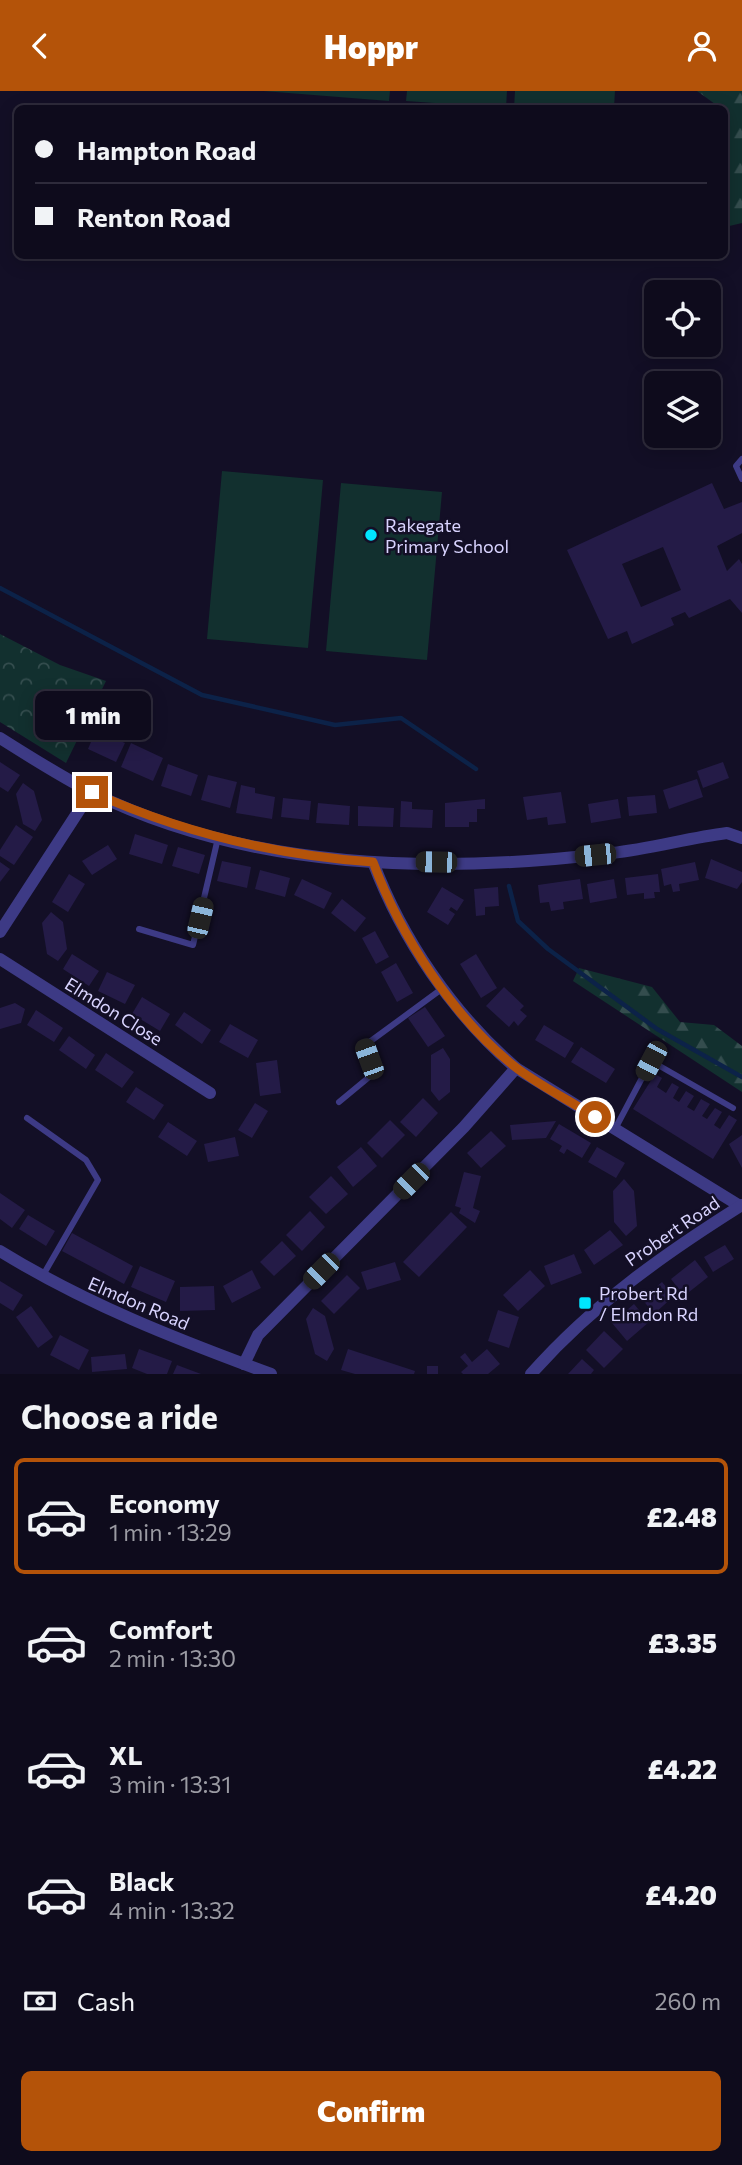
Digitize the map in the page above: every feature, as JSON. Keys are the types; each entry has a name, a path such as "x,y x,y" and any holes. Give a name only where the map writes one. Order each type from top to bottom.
{"street":[{"path":"0,738 92,792 174,826 269,850 373,862 512,862 616,853 727,833 742,838"},
{"path":"0,932 92,792"},
{"path":"373,862 418,951 443,988 470,1025 516,1068 741,1205"},
{"name":"Elmdon Close","path":"0,959 210,1093"},
{"path":"244,1364 258,1335 464,1127 516,1068"},
{"name":"Probert Road","path":"531,1374 598,1305 664,1254 741,1205"},
{"name":"Elmdon Road","path":"0,1251 42,1277 115,1314 271,1374"}],"lane":[{"path":"742,459 736,466 742,479"},
{"path":"139,929 193,945 218,838"},
{"path":"339,1102 374,1073 364,1046 443,988"},
{"path":"615,1129 651,1061 733,1108"},
{"path":"27,1118 86,1160 98,1180 42,1277"}],"green space":[{"path":"263,91 390,91 389,101"},
{"path":"407,91 507,91 506,105 406,101"},
{"path":"515,91 615,91 614,105 514,105"},
{"path":"697,91 742,91 742,223 728,226 728,105 715,104"},
{"path":"222,471 323,480 308,648 207,639"},
{"path":"341,483 442,492 427,660 326,651"},
{"path":"0,634 60,665 106,681 66,763 0,722"},
{"path":"579,968 652,987 680,1022 714,1025 742,1046 742,1092 573,981"}],"building":[{"path":"712,483 724,509 742,502 742,533 717,546 727,571 739,559 742,564 742,613 730,599 689,618 685,612 671,618 674,625 632,644 627,631 608,639 567,550","holes":["663,547 681,590 641,607 622,564"]},
{"path":"96,730 125,743 116,762 88,749"},
{"path":"131,743 163,758 153,781 121,767"},
{"path":"0,762 20,775 8,792 0,787"},
{"path":"723,762 729,778 703,788 697,771"},
{"path":"168,764 198,775 191,796 161,786"},
{"path":"208,775 237,782 230,808 201,800"},
{"path":"697,779 703,797 669,809 663,790"},
{"path":"23,783 34,791 42,820 35,831 23,824 16,794"},
{"path":"241,785 255,788 255,793 275,797 272,819 236,813"},
{"path":"561,792 566,823 548,825 547,817 527,820 523,797"},
{"path":"655,795 657,813 629,816 627,797"},
{"path":"283,798 311,801 309,820 281,817"},
{"path":"485,799 485,809 477,809 477,822 469,822 469,827 445,827 445,803"},
{"path":"618,799 621,818 591,823 588,804"},
{"path":"401,801 412,802 412,809 433,810 432,828 400,827"},
{"path":"318,803 350,806 349,825 316,823"},
{"path":"358,806 394,808 393,827 358,826"},
{"path":"16,825 33,837 14,865 0,856 0,850"},
{"path":"135,834 168,845 162,864 129,854"},
{"path":"108,845 117,859 92,875 82,861"},
{"path":"178,847 205,855 199,874 172,866"},
{"path":"711,859 742,872 742,882 737,889 705,878"},
{"path":"222,861 251,867 247,888 217,881"},
{"path":"0,862 10,869 0,882"},
{"path":"695,862 699,880 679,884 680,891 673,892 671,884 664,886 661,869"},
{"path":"260,870 290,878 285,897 255,889"},
{"path":"69,874 85,884 68,912 52,902"},
{"path":"658,874 660,892 654,892 655,898 644,899 644,893 627,895 625,878"},
{"path":"302,879 332,893 324,909 294,895"},
{"path":"580,879 583,899 563,902 564,909 551,911 549,902 540,903 538,885"},
{"path":"614,879 617,898 590,903 587,884"},
{"path":"442,887 464,900 457,911 451,907 449,910 455,914 448,925 427,912"},
{"path":"498,887 499,906 485,907 485,915 476,916 474,889"},
{"path":"342,899 366,918 355,932 331,913"},
{"path":"51,912 63,922 67,949 58,961 47,954 42,923"},
{"path":"375,931 389,957 376,964 362,938"},
{"path":"72,954 99,971 89,986 63,969"},
{"path":"476,954 497,988 481,998 460,964"},
{"path":"396,963 413,993 397,1002 381,972"},
{"path":"107,972 135,985 125,1004 98,991"},
{"path":"504,987 524,1006 520,1010 527,1016 518,1026 514,1021 509,1027 486,1006"},
{"path":"142,997 170,1014 160,1031 132,1014"},
{"path":"15,1003 25,1009 21,1023 0,1029 0,1008"},
{"path":"425,1007 445,1036 428,1047 408,1018"},
{"path":"36,1010 63,1028 54,1042 27,1025"},
{"path":"184,1012 211,1030 202,1044 175,1025"},
{"path":"230,1024 258,1040 248,1058 219,1042"},
{"path":"544,1025 574,1043 565,1058 535,1040"},
{"path":"69,1036 95,1055 86,1069 59,1050"},
{"path":"581,1047 615,1069 606,1083 571,1062"},
{"path":"443,1048 450,1059 450,1092 439,1101 431,1091 431,1055"},
{"path":"106,1053 134,1072 122,1088 95,1070"},
{"path":"277,1060 281,1093 260,1096 256,1063"},
{"path":"655,1074 662,1078 657,1087 666,1093 672,1083 679,1087 673,1098 679,1102 686,1091 694,1096 687,1107 694,1111 701,1099 710,1104 702,1116 707,1119 715,1108 722,1112 714,1125 720,1129 729,1115 737,1120 713,1159 633,1109"},
{"path":"136,1087 164,1105 154,1120 126,1102"},
{"path":"423,1098 438,1113 416,1137 400,1122"},
{"path":"255,1103 268,1111 252,1138 238,1130"},
{"path":"390,1120 405,1135 382,1158 367,1143"},
{"path":"556,1121 546,1138 512,1140 510,1125"},
{"path":"168,1122 197,1141 187,1156 158,1137"},
{"path":"559,1124 591,1143 582,1158 567,1149 564,1154 559,1151 562,1146 550,1139"},
{"path":"491,1131 506,1146 481,1168 467,1153"},
{"path":"742,1135 742,1168 729,1144"},
{"path":"235,1137 239,1156 208,1162 204,1144"},
{"path":"361,1147 377,1166 353,1187 337,1167"},
{"path":"597,1147 625,1163 616,1178 588,1162"},
{"path":"464,1172 481,1176 473,1208 480,1211 475,1223 459,1213 461,1208 455,1206"},
{"path":"331,1176 348,1194 326,1214 309,1197"},
{"path":"624,1179 634,1191 637,1226 626,1236 614,1222 613,1191"},
{"path":"0,1193 25,1210 12,1228 0,1219"},
{"path":"310,1211 325,1227 302,1251 286,1235"},
{"path":"451,1212 467,1227 419,1277 403,1262"},
{"path":"28,1215 55,1231 46,1246 19,1229"},
{"path":"610,1230 623,1245 594,1265 584,1250"},
{"path":"72,1233 133,1266 124,1284 62,1251"},
{"path":"282,1241 296,1256 274,1276 260,1262"},
{"path":"725,1245 734,1259 713,1272 704,1257"},
{"path":"574,1254 582,1273 551,1285 544,1266"},
{"path":"695,1260 708,1277 684,1296 671,1279"},
{"path":"395,1262 401,1280 367,1290 361,1272"},
{"path":"140,1266 175,1281 166,1302 131,1287"},
{"path":"252,1270 261,1288 232,1303 223,1286"},
{"path":"530,1270 545,1286 518,1311 503,1295"},
{"path":"347,1275 360,1288 334,1314 321,1301"},
{"path":"0,1281 23,1295 13,1311 0,1303"},
{"path":"662,1282 674,1296 654,1314 642,1299"},
{"path":"214,1286 215,1310 180,1311 180,1287"},
{"path":"634,1304 649,1322 627,1341 612,1323"},
{"path":"31,1306 53,1337 38,1348 16,1317"},
{"path":"313,1308 325,1316 334,1349 327,1361 315,1354 306,1319"},
{"path":"498,1310 519,1317 509,1348 488,1341"},
{"path":"604,1331 623,1349 604,1368 586,1350"},
{"path":"60,1335 89,1350 79,1370 50,1355"},
{"path":"139,1349 172,1361 167,1374 147,1374 132,1368"},
{"path":"348,1349 415,1371 414,1374 355,1374 341,1370"},
{"path":"487,1349 500,1364 488,1374 461,1372 468,1366 460,1357 465,1353 472,1362"},
{"path":"125,1354 127,1369 92,1372 91,1357"},
{"path":"582,1359 594,1370 591,1374 568,1374"},
{"path":"177,1365 201,1374 173,1374"},
{"path":"427,1366 438,1366 438,1374 427,1374"}],"waterway":[{"path":"0,588 202,695 335,725 401,718 476,769"},
{"path":"509,886 518,921 548,949 657,1029 742,1077"}],"place":[{"name":"Rakegate Primary School","path":"371,535"},
{"name":"Probert Rd / Elmdon Rd","path":"585,1303"}],"route":[{"path":"92,792 174,826 218,838 269,850 373,862 418,951 463,1018 516,1068 595,1117"}]}
